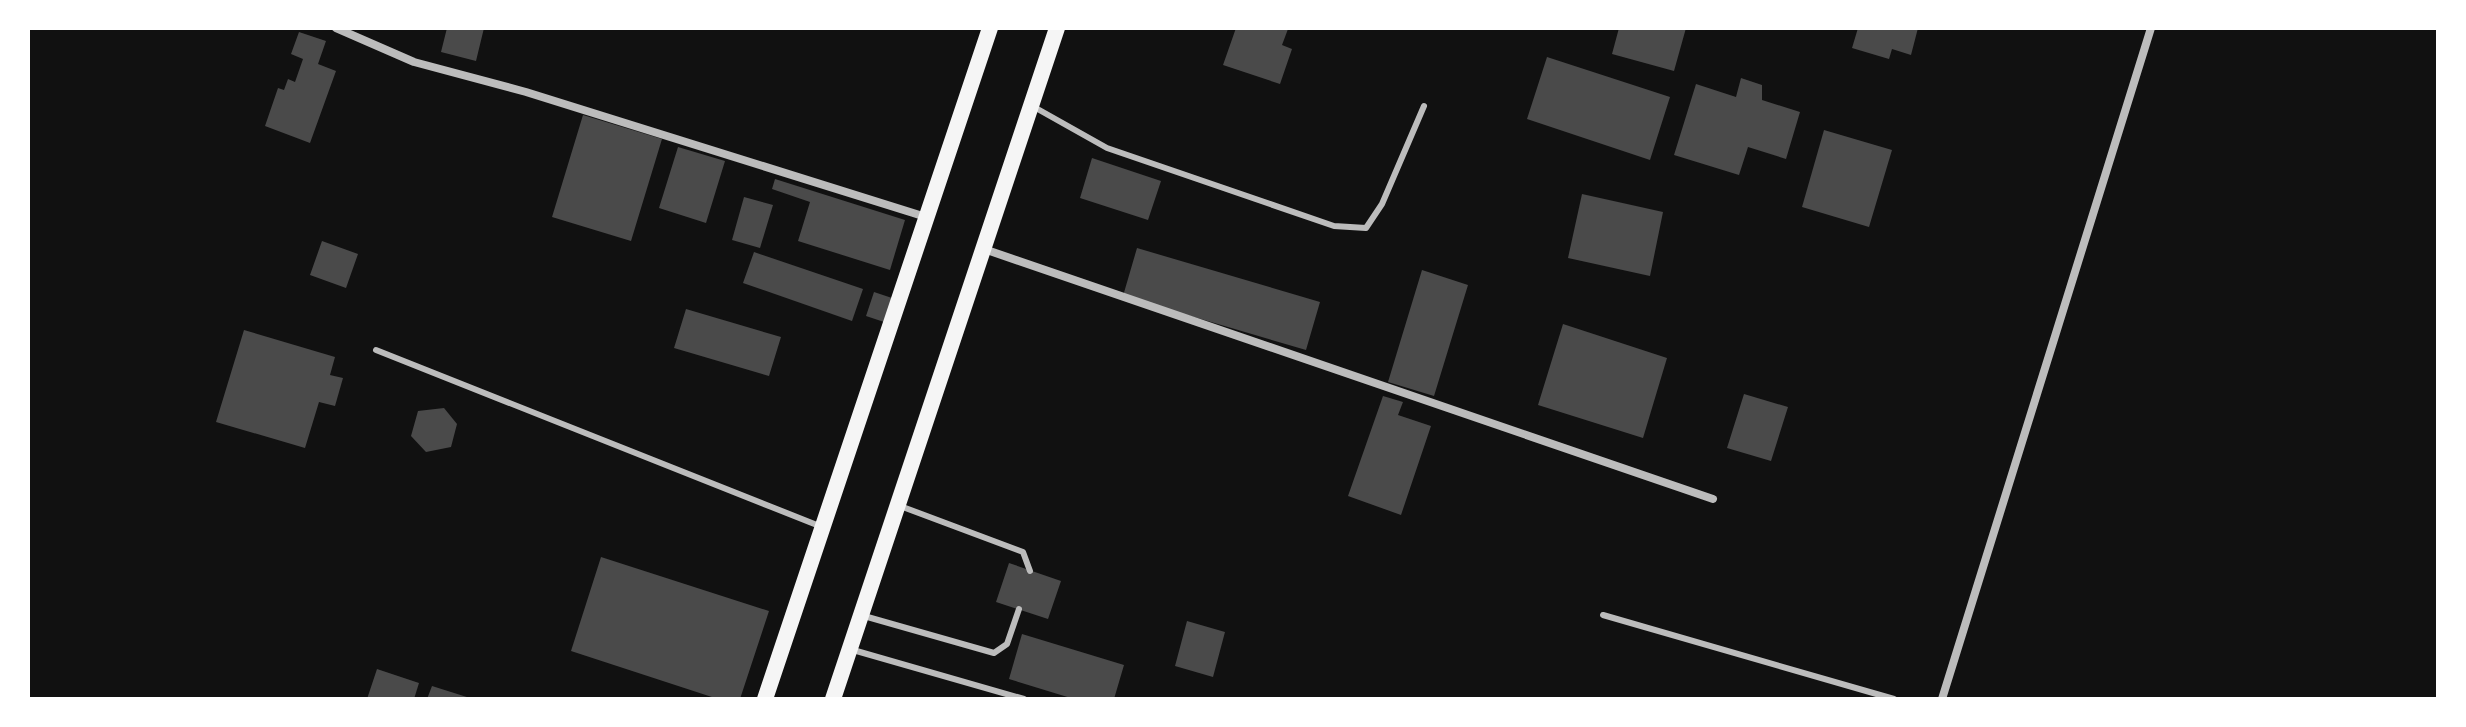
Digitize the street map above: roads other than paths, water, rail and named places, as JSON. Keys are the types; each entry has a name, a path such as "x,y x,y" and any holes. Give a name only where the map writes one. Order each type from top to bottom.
{"main road":[{"path":"765,699 990,28"},
{"path":"833,699 1057,28"}],"street":[{"path":"336,28 414,62 526,92 926,217"},
{"path":"1942,699 2151,28"},
{"path":"983,248 1713,499"}],"lane":[{"path":"1031,106 1107,148 1334,226 1366,228 1382,204 1424,106"},
{"path":"376,350 822,527"},
{"path":"897,505 1023,552 1030,571"},
{"path":"860,615 994,653 1007,644 1019,609"},
{"path":"1603,615 1894,699"},
{"path":"850,649 1024,699"}]}
